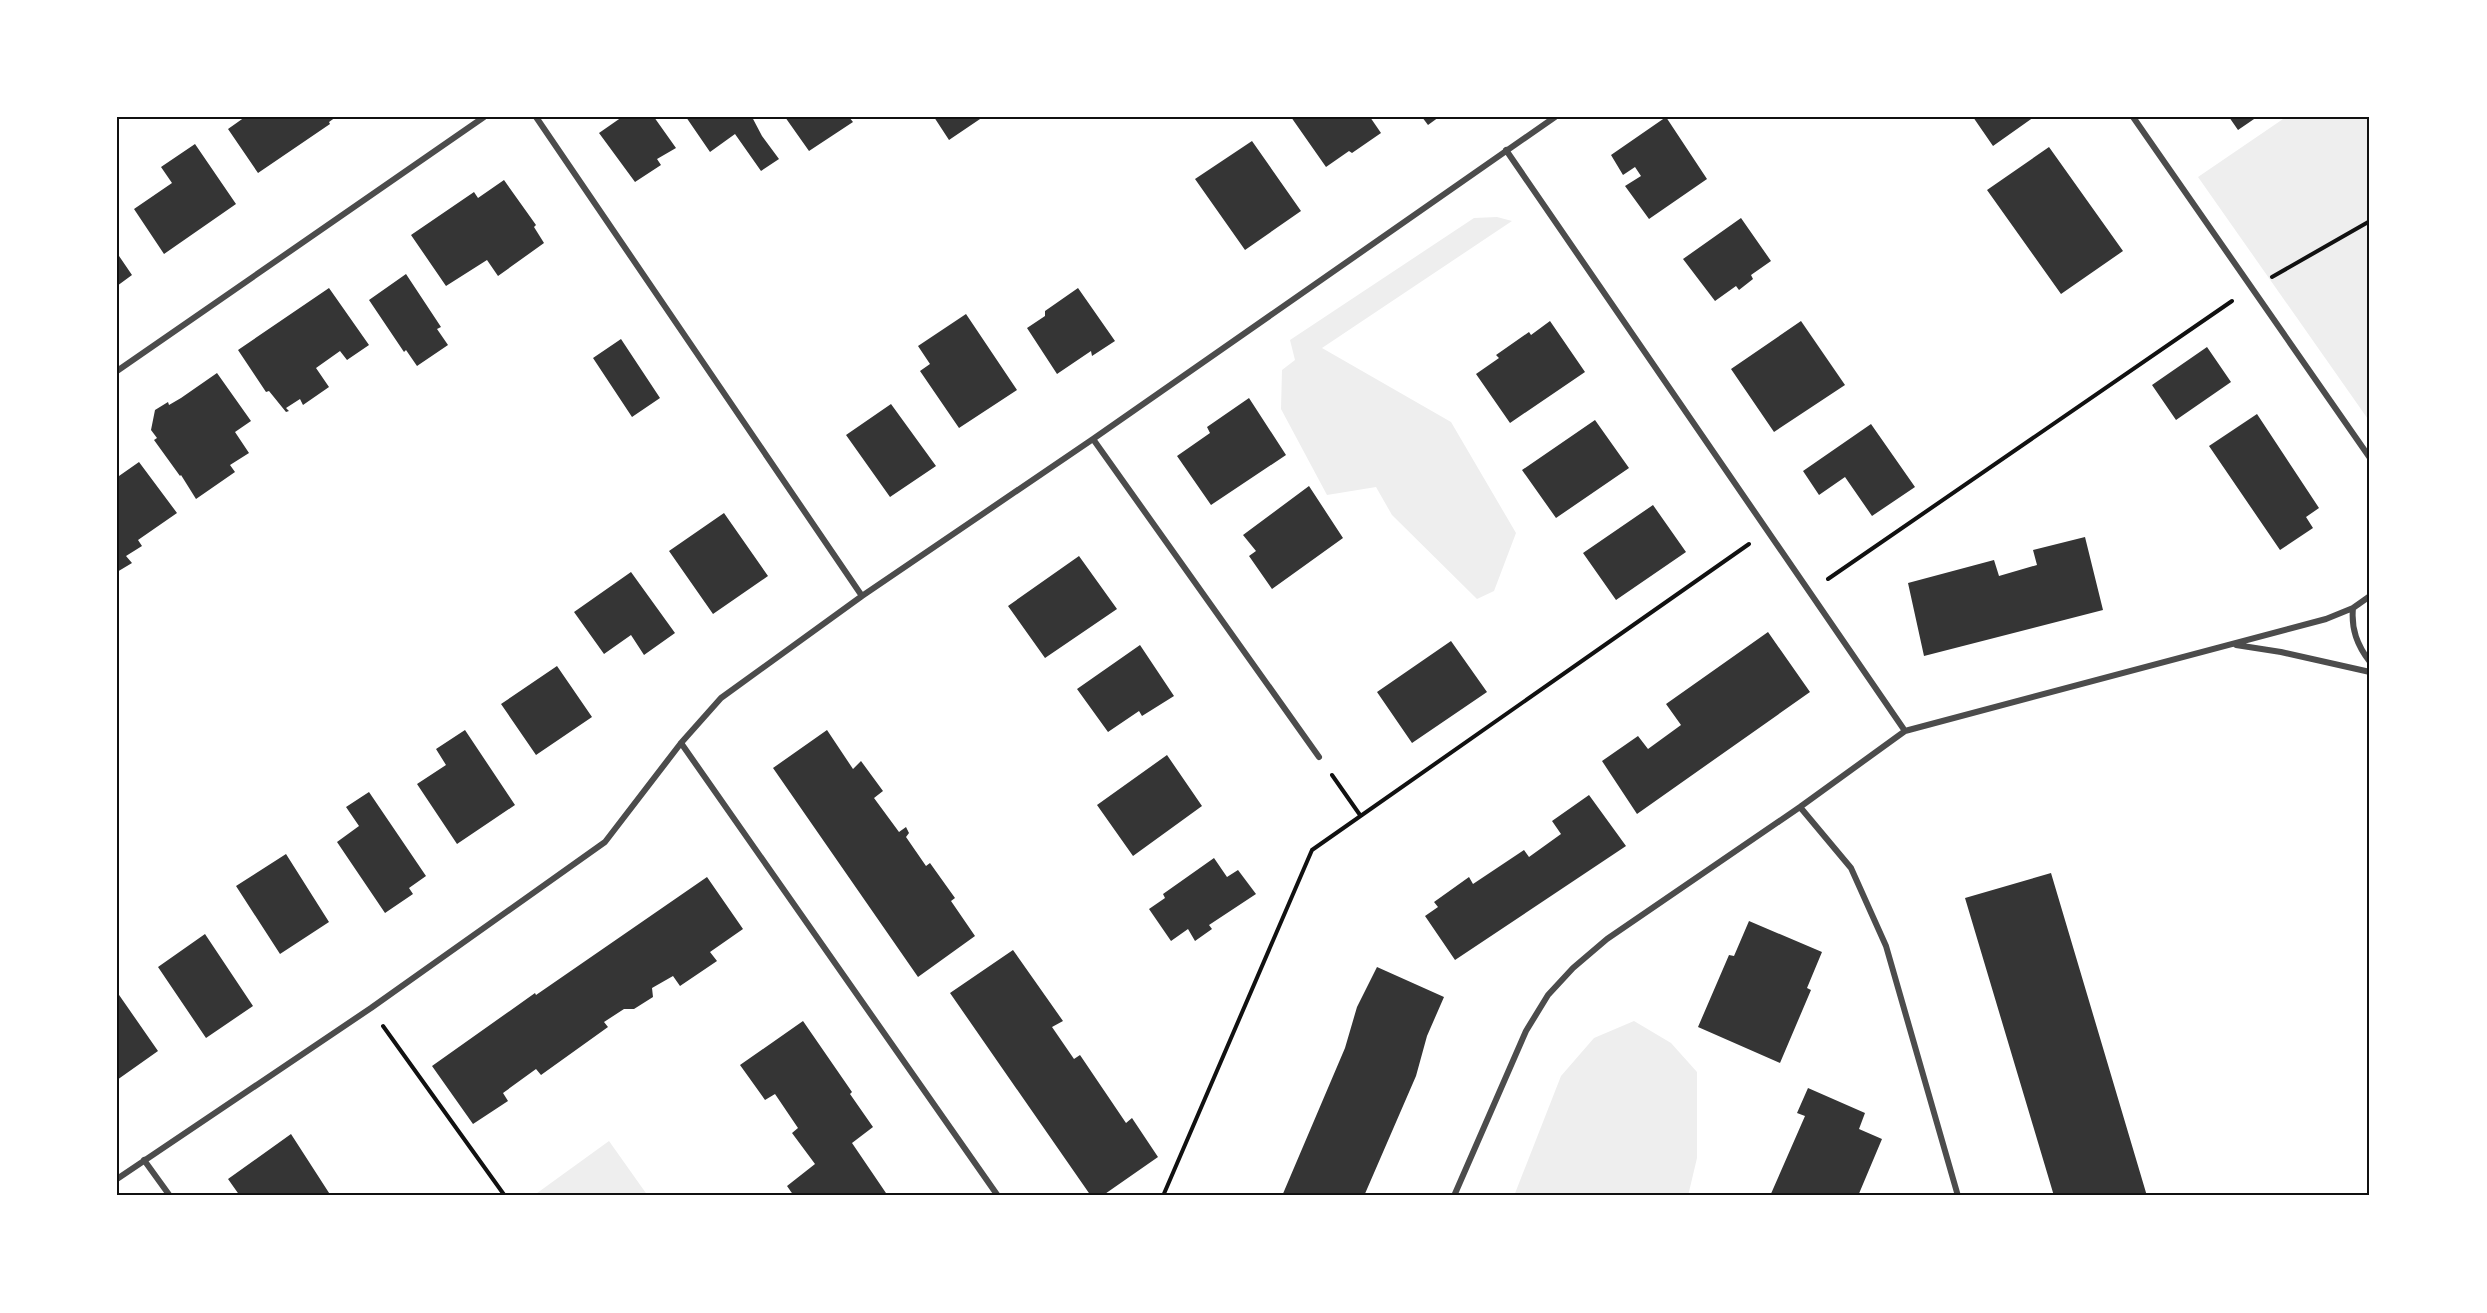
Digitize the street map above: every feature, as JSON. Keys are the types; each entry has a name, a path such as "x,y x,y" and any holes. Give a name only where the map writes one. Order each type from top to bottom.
{"street":[{"path":"117,371 484,117"},
{"path":"536,117 862,596"},
{"path":"117,1179 370,1008 605,842 681,743 721,698 862,596 1555,117"},
{"path":"2133,117 2370,458"},
{"path":"1506,150 1905,731"},
{"path":"1093,438 1319,758"},
{"path":"1454,1196 1526,1031 1548,995 1574,968 1607,939 1800,807 1905,731 2326,619 2353,608 2370,596"},
{"path":"2353,608 2352,622 2355,637 2370,662"},
{"path":"2233,645 2281,652 2370,672"},
{"path":"681,743 998,1196"},
{"path":"1800,807 1851,868 1886,946 1958,1196"},
{"path":"144,1160 170,1196"}],"path":[{"path":"1810,591 2252,288 2370,221"},
{"path":"1163,1196 1312,850 1767,531"},
{"path":"1319,758 1360,815"},
{"path":"370,1008 505,1196"}],"shaded area":[{"path":"2286,117 2370,117 2370,422 2198,177"},
{"path":"1497,217 1512,221 1322,348 1451,422 1516,533 1494,591 1477,599 1392,515 1376,487 1327,495 1281,409 1282,370 1295,360 1290,340 1474,218"},
{"path":"1634,1021 1671,1043 1697,1072 1697,1158 1688,1196 1514,1196 1561,1076 1594,1038"},
{"path":"609,1141 648,1196 533,1196"}],"building":[{"path":"245,117 336,117 329,122 330,124 258,173 228,129"},
{"path":"622,117 654,117 676,148 657,159 661,165 635,182 599,133"},
{"path":"686,117 752,117 762,136 779,159 761,171 735,134 710,152"},
{"path":"785,117 849,117 853,122 809,151"},
{"path":"934,117 983,117 949,140"},
{"path":"1291,117 1370,117 1381,133 1326,167"},
{"path":"1422,117 1439,117 1428,125"},
{"path":"1666,117 1707,179 1649,219 1625,186 1641,176 1635,167 1623,175 1611,155"},
{"path":"1973,117 2034,117 1993,146"},
{"path":"2229,117 2257,117 2238,130"},
{"path":"1252,141 1301,211 1245,250 1195,179"},
{"path":"195,144 236,204 164,254 134,209 172,183 161,167"},
{"path":"2049,147 2123,251 2061,294 1987,190"},
{"path":"504,180 536,225 534,227 544,243 498,276 487,260 446,286 411,235 474,192 478,198"},
{"path":"1741,218 1771,261 1751,275 1753,279 1739,290 1736,286 1715,301 1683,259"},
{"path":"117,253 132,275 117,286"},
{"path":"406,274 441,327 437,329 448,345 417,366 406,350 404,352 369,300"},
{"path":"329,288 369,345 347,360 340,351 316,368 329,387 303,405 300,399 286,408 289,411 286,412 269,391 266,392 238,350"},
{"path":"1078,288 1115,341 1092,356 1091,351 1057,374 1027,328 1045,316 1045,311"},
{"path":"966,314 1017,390 959,428 920,371 930,364 918,346"},
{"path":"1550,321 1585,372 1510,423 1476,374 1499,358 1496,355 1529,332 1531,335"},
{"path":"1801,321 1845,385 1774,432 1731,369"},
{"path":"621,339 660,398 632,417 593,358"},
{"path":"2207,347 2231,382 2176,420 2152,385"},
{"path":"217,373 251,421 235,432 249,453 230,465 235,472 196,499 154,440 157,438 151,430 155,410 168,402 169,405 181,398"},
{"path":"1249,398 1286,455 1211,505 1177,456 1210,433 1207,427"},
{"path":"891,404 936,466 890,497 846,435"},
{"path":"2257,414 2319,508 2306,517 2313,528 2280,550 2209,446"},
{"path":"1595,420 1629,468 1556,518 1522,470"},
{"path":"1871,424 1915,487 1872,516 1845,477 1819,495 1803,471"},
{"path":"139,462 177,513 138,540 142,546 126,556 132,563 117,572 117,474 119,476"},
{"path":"1309,486 1343,538 1272,589 1249,556 1256,551 1243,535"},
{"path":"1653,505 1686,552 1616,600 1583,553"},
{"path":"724,513 768,576 713,614 669,551"},
{"path":"2085,537 2103,610 1924,656 1908,583 1994,560 1999,576 2037,565 2033,550"},
{"path":"1079,556 1117,609 1045,658 1008,606"},
{"path":"631,572 675,633 644,655 631,635 604,654 574,612"},
{"path":"1768,632 1810,692 1637,814 1602,761 1638,736 1648,749 1681,725 1666,704"},
{"path":"1451,641 1487,692 1412,743 1377,692"},
{"path":"1140,645 1174,696 1142,716 1139,711 1108,732 1077,689"},
{"path":"557,666 592,717 536,755 501,704"},
{"path":"465,730 515,805 457,844 417,784 446,765 436,749"},
{"path":"827,730 853,769 861,761 883,791 874,798 899,832 906,827 909,833 906,837 926,866 930,863 955,898 951,901 975,936 918,977 773,768"},
{"path":"1167,755 1202,806 1133,856 1097,805"},
{"path":"369,792 426,876 409,888 413,894 385,913 337,842 359,826 346,807"},
{"path":"1589,795 1626,846 1455,960 1425,916 1438,907 1434,902 1469,877 1473,884 1524,850 1529,857 1561,834 1552,821"},
{"path":"286,854 329,922 280,954 236,886"},
{"path":"1214,858 1227,877 1238,870 1256,894 1209,925 1212,929 1195,941 1188,929 1171,941 1149,909 1165,898 1163,894"},
{"path":"2051,873 2147,1196 2054,1196 1965,898"},
{"path":"707,877 743,929 710,952 717,961 680,986 673,976 652,988 653,997 634,1009 624,1009 604,1022 608,1027 541,1075 536,1069 503,1093 508,1101 473,1124 432,1066 535,993 536,995"},
{"path":"1749,921 1822,952 1807,988 1811,990 1780,1063 1698,1027 1729,955 1734,956"},
{"path":"205,934 253,1006 206,1038 158,967"},
{"path":"1013,950 1063,1021 1052,1027 1074,1059 1080,1055 1126,1123 1132,1118 1158,1157 1102,1196 1091,1196 950,993"},
{"path":"1377,967 1444,997 1427,1036 1416,1076 1364,1196 1282,1196 1345,1048 1357,1007"},
{"path":"117,992 158,1051 117,1080"},
{"path":"803,1021 873,1127 852,1143 888,1196 794,1196 787,1186 815,1164 792,1133 798,1128 775,1094 765,1100 740,1065"},
{"path":"1808,1088 1865,1113 1859,1129 1882,1139 1858,1196 1770,1196 1805,1116 1797,1113"},
{"path":"291,1134 331,1196 240,1196 228,1179"}]}
